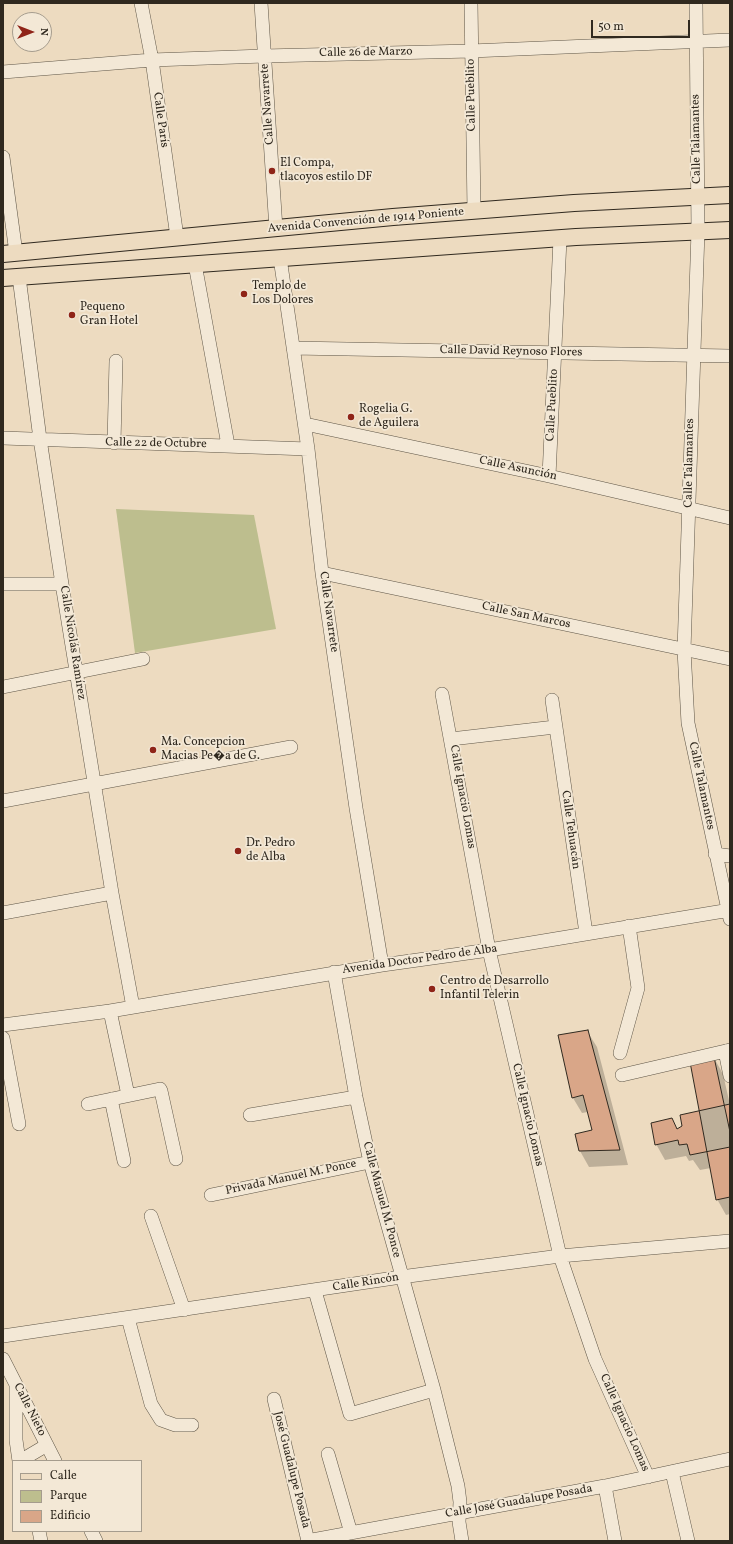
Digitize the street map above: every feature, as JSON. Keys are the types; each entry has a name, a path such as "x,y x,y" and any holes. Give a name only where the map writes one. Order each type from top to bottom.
{"main road":[{"name":"Avenida Convención de 1914 Poniente","path":"6,254 338,222 574,203 730,195"},
{"path":"9,279 280,258 560,239 730,230"}],"street":[{"name":"Calle París","path":"142,3 152,60 177,237"},
{"name":"Calle Navarrete","path":"261,3 276,229"},
{"name":"Calle Pueblito","path":"471,3 474,211"},
{"name":"Calle Talamantes","path":"696,3 698,231 684,650 688,723 715,854 729,913"},
{"name":"Calle 26 de Marzo","path":"3,72 152,60 471,51 730,40"},
{"path":"3,157 6,254"},
{"name":"Calle Pueblito","path":"549,476 556,352 560,239"},
{"name":"Calle Navarrete","path":"280,258 308,449 322,573 356,808 382,965"},
{"path":"195,264 228,445"},
{"name":"Calle Nicolás Ramírez","path":"9,279 40,439 112,893 133,1007"},
{"name":"Calle David Reynoso Flores","path":"293,348 730,356"},
{"path":"114,443 116,361"},
{"name":"Calle Asunción","path":"304,424 549,476 689,510 730,518"},
{"name":"Calle 22 de Octubre","path":"3,438 308,449"},
{"name":"Calle San Marcos","path":"322,573 730,660"},
{"path":"3,584 62,584"},
{"path":"3,687 144,659"},
{"name":"Calle Ignacio Lomas","path":"442,694 489,950 560,1256 595,1359 648,1477"},
{"name":"Calle Tehuacán","path":"552,700 586,933"},
{"path":"451,739 555,727"},
{"path":"3,801 290,746"},
{"path":"715,854 730,856"},
{"path":"729,913 730,891"},
{"path":"3,913 112,893"},
{"name":"Avenida Doctor Pedro de Alba","path":"3,1026 110,1011 334,972 489,950 629,926 729,913"},
{"path":"620,1053 638,988 629,926"},
{"name":"Calle Manuel M. Ponce","path":"334,972 356,1097 370,1162 401,1277 434,1390 458,1486 460,1502 459,1522 462,1541"},
{"path":"110,1011 128,1095"},
{"path":"3,1038 19,1124"},
{"path":"622,1075 727,1051 730,1076"},
{"path":"88,1104 158,1089 161,1090 176,1159"},
{"path":"250,1116 356,1097"},
{"path":"111,1099 124,1161"},
{"name":"Privada Manuel M. Ponce","path":"211,1195 370,1162"},
{"path":"151,1216 184,1310"},
{"name":"Calle Rincón","path":"3,1336 401,1277 560,1256 730,1241"},
{"path":"315,1290 350,1414 434,1390"},
{"path":"128,1318 151,1404 161,1420 175,1425 192,1425"},
{"name":"Calle Nieto","path":"3,1359 54,1460"},
{"path":"16,1384 15,1421 19,1460"},
{"name":"José Guadalupe Posada","path":"274,1399 308,1541"},
{"path":"21,1460 47,1445"},
{"path":"328,1454 351,1533"},
{"name":"Calle José Guadalupe Posada","path":"308,1541 605,1486 730,1460"},
{"path":"672,1472 688,1541"},
{"path":"605,1486 615,1541"},
{"path":"92,1532 96,1541"}],"green space":[{"path":"116,509 254,515 276,629 135,653"}],"building":[{"path":"588,1030 620,1150 579,1151 575,1134 592,1130 583,1095 572,1098 558,1035"},
{"path":"714,1057 730,1132 730,1197 716,1200 690,1062"},
{"path":"730,1104 730,1147 690,1155 687,1144 679,1145 678,1140 655,1145 651,1123 672,1118 677,1129 682,1126 680,1115"}],"place":[{"name":"El Compa, tlacoyos estilo DF","path":"272,171"},
{"name":"Templo de Los Dolores","path":"244,294"},
{"name":"Pequeno Gran Hotel","path":"72,315"},
{"name":"Rogelia G. de Aguilera","path":"351,417"},
{"name":"Ma. Concepcion Macias Pe�a de G.","path":"153,750"},
{"name":"Dr. Pedro de Alba","path":"238,851"},
{"name":"Centro de Desarrollo Infantil Telerin","path":"432,989"}]}
